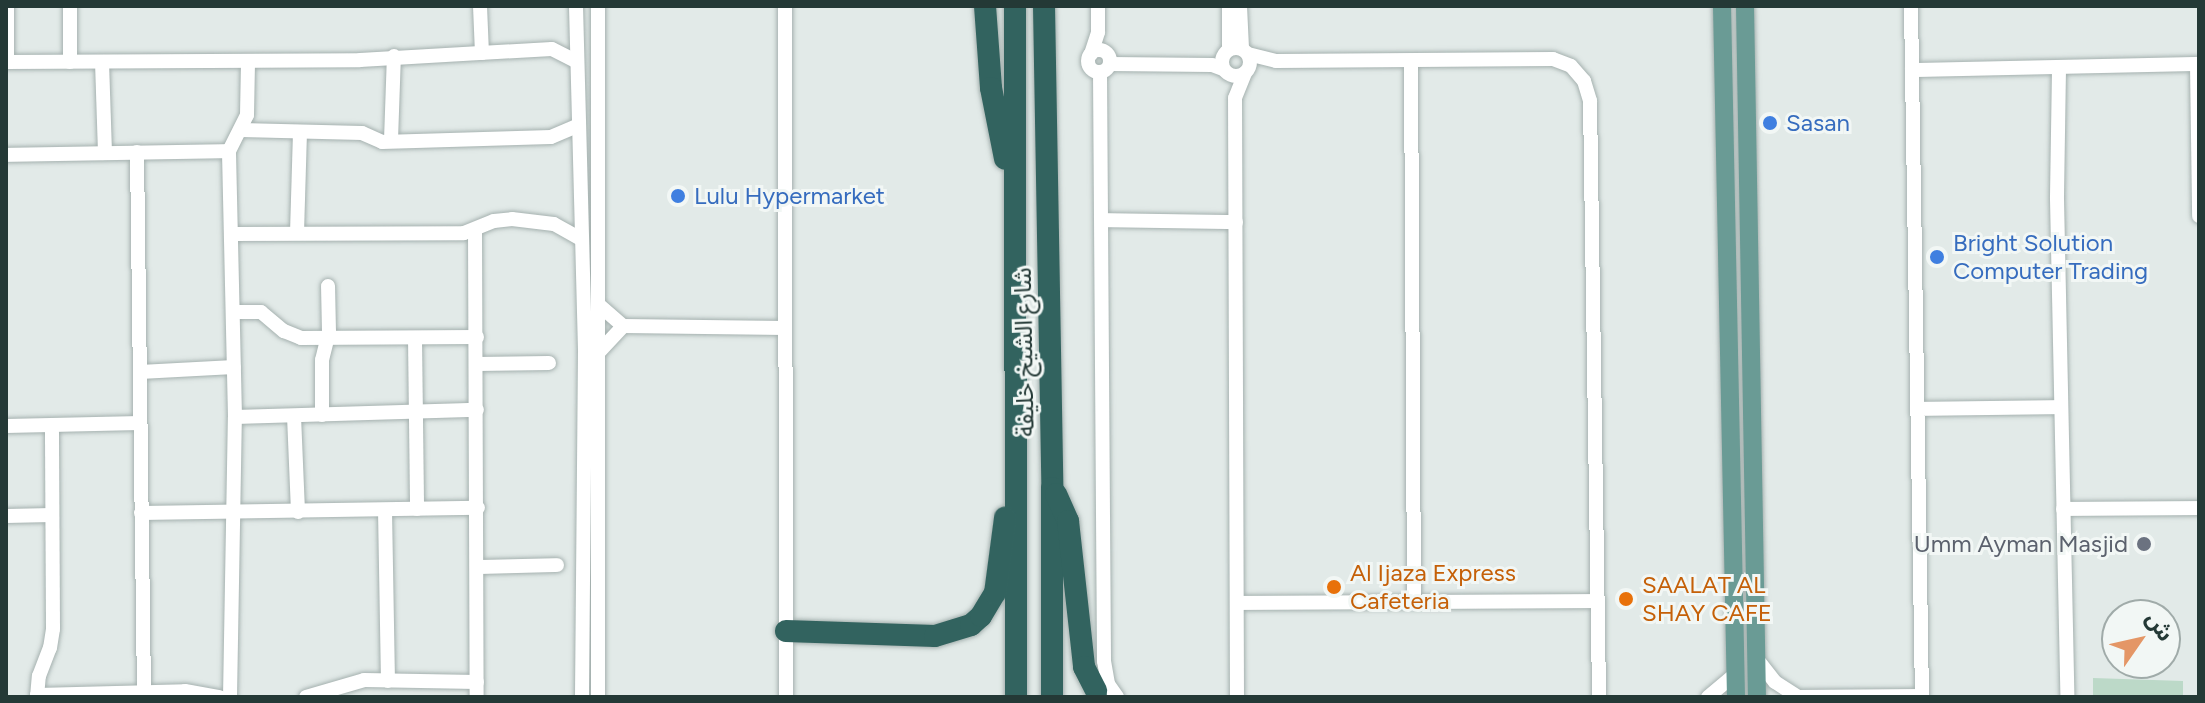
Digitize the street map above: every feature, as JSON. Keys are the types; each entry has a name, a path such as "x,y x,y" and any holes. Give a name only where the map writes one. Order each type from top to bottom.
{"highway":[{"path":"985,6 994,106 1013,181"},
{"path":"999,6 1005,42 1015,62"},
{"name":"شارع الشيخ خليفة","path":"1015,6 1016,697"},
{"name":"شارع الشيخ خليفة","path":"1047,12 1052,697"},
{"path":"1052,488 1068,521 1083,659 1104,694"},
{"path":"786,631 935,636 971,625 981,616 995,593 1002,526 1015,500"}],"main road":[{"path":"1722,6 1736,697"},
{"path":"1745,6 1757,697"},
{"path":"1729,321 1741,327 1742,363 1751,382"}],"street":[{"path":"7,6 7,62 360,60 552,49 576,36"},
{"path":"70,6 70,62"},
{"path":"480,6 482,53"},
{"path":"576,6 585,352 582,697"},
{"path":"598,6 598,697"},
{"path":"785,6 786,697"},
{"path":"1098,6 1106,63 1102,220 1104,694"},
{"path":"1229,6 1246,72 1235,98"},
{"path":"1240,6 1240,51"},
{"path":"1757,659 1775,682 1798,697 1922,696 1911,6"},
{"path":"1099,26 1091,54 1097,50 1106,63"},
{"path":"552,49 576,61"},
{"path":"1237,697 1235,98 1224,70 1223,56 1240,51 1276,61 1534,61 1551,64 1573,80 1589,112 1599,697"},
{"path":"391,140 394,56"},
{"path":"230,697 235,417 229,151 247,115 248,61"},
{"path":"1106,63 1215,65 1233,76 1276,61"},
{"path":"102,62 105,153"},
{"path":"1411,62 1414,600"},
{"path":"1912,70 2198,64 2199,216"},
{"path":"2059,69 2067,697"},
{"path":"551,137 579,125"},
{"path":"241,130 362,133 382,142 551,137 580,148"},
{"path":"297,233 300,132"},
{"path":"6,155 229,151"},
{"path":"137,152 144,694"},
{"path":"554,224 580,211"},
{"path":"232,234 458,233 502,220 554,224 581,239"},
{"path":"1102,220 1236,222"},
{"path":"306,697 388,681 477,690 475,230"},
{"path":"322,415 322,360 328,338 328,286"},
{"path":"599,305 623,326 785,328"},
{"path":"234,312 261,312 295,336 477,337"},
{"path":"599,352 623,326"},
{"path":"415,338 417,509"},
{"path":"477,364 549,363"},
{"path":"140,372 234,367"},
{"path":"1918,409 2061,407"},
{"path":"235,417 477,410"},
{"path":"294,416 298,512"},
{"path":"6,426 140,423"},
{"path":"52,425 52,639 39,676 37,696 198,691 219,697"},
{"path":"141,513 478,508"},
{"path":"2063,509 2199,508"},
{"path":"385,510 388,681"},
{"path":"6,516 52,515"},
{"path":"477,567 557,565"},
{"path":"1237,603 1598,601"},
{"path":"1708,697 1735,674"}],"green space":[{"path":"2093,678 2183,681 2183,697 2093,697"}],"place":[{"name":"Sasan","path":"1770,123"},
{"name":"Lulu Hypermarket","path":"678,196"},
{"name":"Bright Solution Computer Trading","path":"1937,257"},
{"name":"Umm Ayman Masjid","path":"2144,544"},
{"name":"Al Ijaza Express Cafeteria","path":"1334,587"},
{"name":"SAALAT AL SHAY CAFE","path":"1626,599"}]}
